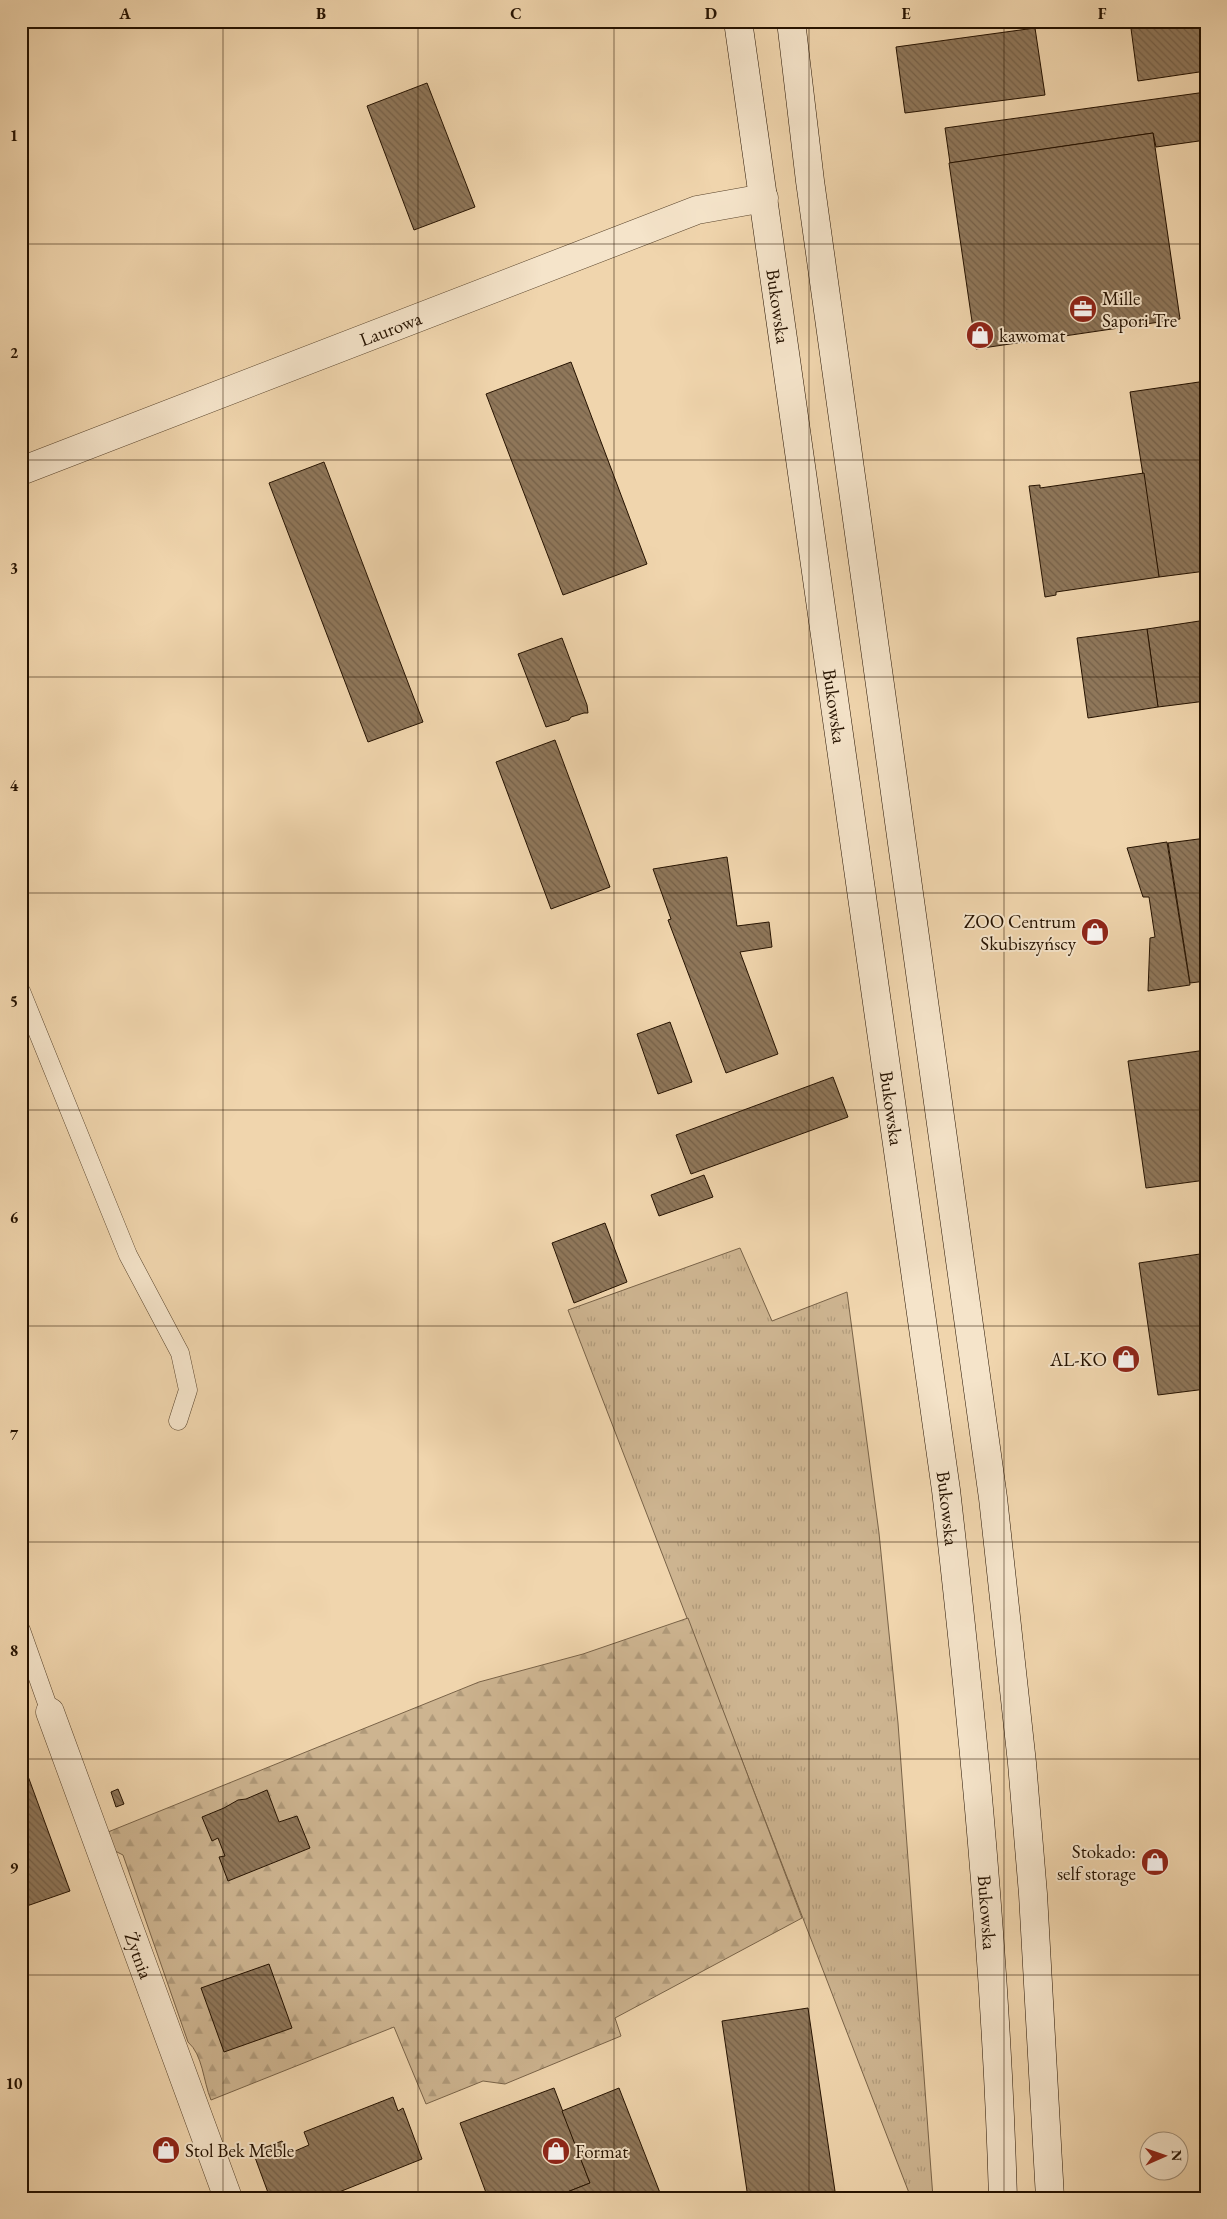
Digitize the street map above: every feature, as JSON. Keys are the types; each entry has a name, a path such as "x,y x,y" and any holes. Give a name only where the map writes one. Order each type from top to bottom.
{"main road":[{"name":"Bukowska","path":"738,21 946,1490 964,1645 978,1800 990,1956 1003,2198"},
{"path":"791,21 812,190 993,1498 1022,1763 1032,1884 1040,1986 1050,2198"},
{"name":"Laurowa","path":"21,471 697,210 764,198"},
{"name":"Żytnia","path":"50,1712 228,2198"}],"lane":[{"path":"21,991 128,1255 180,1353 188,1390 178,1421"},
{"path":"21,1630 50,1712"}],"green space":[{"path":"740,1248 772,1321 847,1292 879,1533 898,1723 933,2198 911,2198 568,1310"},
{"path":"688,1618 802,1918 615,2018 621,2036 505,2084 483,2081 426,2104 394,2027 211,2100 200,2061 193,2047 188,2042 123,1855 113,1850 108,1832 479,1682 583,1654"}],"building":[{"path":"1130,21 1206,21 1206,71 1138,81"},
{"path":"1035,28 1045,95 905,113 896,47"},
{"path":"427,83 475,207 414,230 367,106"},
{"path":"1206,92 1206,140 1156,147 1153,133 950,163 945,128"},
{"path":"1153,133 1180,319 976,349 949,163"},
{"path":"571,362 647,564 563,595 486,394"},
{"path":"1206,381 1206,571 1159,577 1130,392"},
{"path":"324,462 423,722 368,742 269,483"},
{"path":"1144,473 1159,577 1056,592 1056,595 1045,597 1029,486 1040,485 1040,488"},
{"path":"1206,620 1206,701 1158,707 1147,629"},
{"path":"1147,629 1158,707 1088,718 1077,638"},
{"path":"562,638 587,705 588,713 571,717 569,720 546,727 518,654"},
{"path":"555,740 610,887 551,909 496,762"},
{"path":"1206,838 1206,981 1190,983 1168,843"},
{"path":"1167,842 1190,985 1148,991 1150,938 1155,937 1149,897 1143,897 1127,848"},
{"path":"727,857 737,926 769,922 772,947 740,952 778,1054 726,1073 668,920 671,919 653,869"},
{"path":"670,1022 692,1082 658,1094 637,1034"},
{"path":"1206,1050 1206,1180 1146,1188 1128,1061"},
{"path":"833,1077 848,1117 691,1174 676,1135"},
{"path":"704,1175 713,1197 659,1216 651,1195"},
{"path":"605,1223 627,1282 574,1303 552,1243"},
{"path":"1206,1253 1206,1300 1200,1254"},
{"path":"1200,1254 1206,1300 1206,1389 1158,1395 1139,1263"},
{"path":"21,1757 70,1891 21,1908"},
{"path":"118,1789 124,1804 116,1807 111,1792"},
{"path":"267,1790 279,1822 297,1816 310,1848 228,1881 219,1857 225,1856 218,1838 212,1841 202,1817 238,1800 246,1799"},
{"path":"269,1964 292,2028 224,2052 201,1988"},
{"path":"808,2008 836,2198 748,2198 722,2021"},
{"path":"554,2088 590,2183 552,2198 488,2198 460,2123"},
{"path":"619,2088 662,2198 552,2198 590,2183 562,2111"},
{"path":"393,2097 398,2111 403,2108 422,2159 324,2198 270,2198 253,2152 282,2141 288,2154 309,2145 304,2132"}],"place":[{"name":"Mille Sapori Tre","path":"1083,309"},
{"name":"kawomat","path":"980,335"},
{"name":"ZOO Centrum Skubiszyńscy","path":"1095,932"},
{"name":"AL-KO","path":"1126,1359"},
{"name":"Stokado: self storage","path":"1155,1862"},
{"name":"Stol Bek Meble","path":"166,2150"},
{"name":"Format","path":"556,2151"}]}
